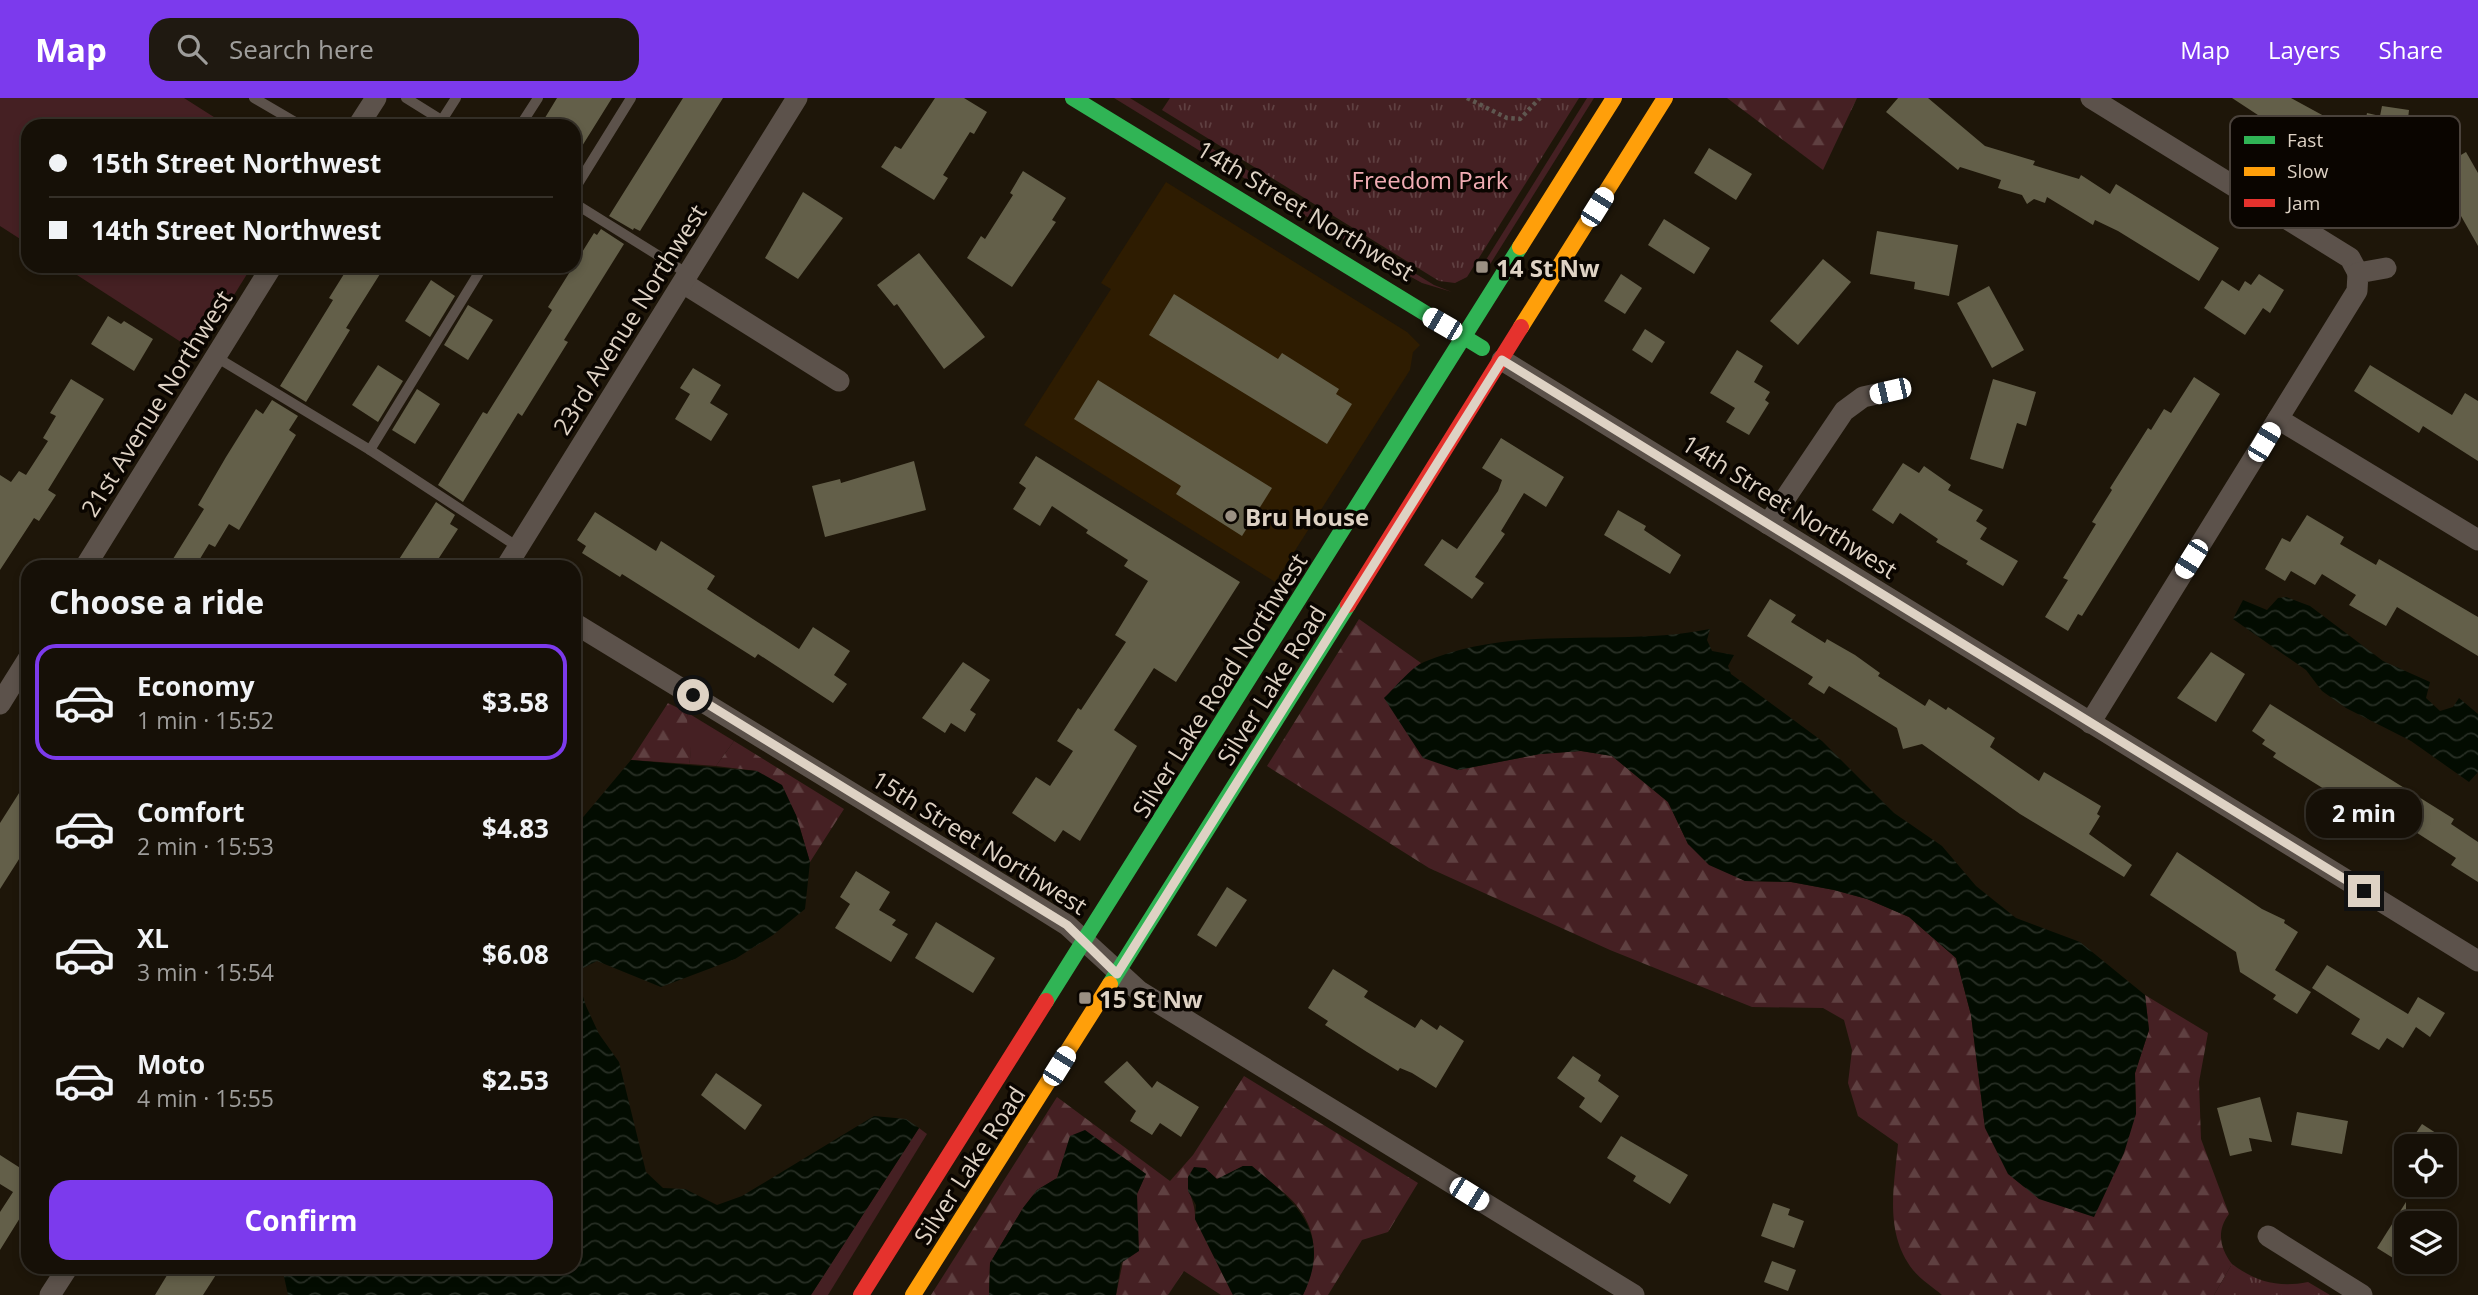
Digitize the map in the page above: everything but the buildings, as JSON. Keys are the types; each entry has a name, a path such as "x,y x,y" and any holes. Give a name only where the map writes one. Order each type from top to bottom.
{"main road":[{"name":"14th Street Northwest","path":"1073,98 1502,360"},
{"name":"Silver Lake Road Northwest","path":"861,1295 1614,98"},
{"name":"Silver Lake Road","path":"912,1295 1117,974 1665,98"}],"street":[{"path":"362,119 376,98"},
{"name":"23rd Avenue Northwest","path":"510,560 797,98"},
{"path":"2091,98 2230,184"},
{"path":"2090,723 2357,291 2358,273 2350,258 2301,228"},
{"path":"2358,273 2386,268"},
{"name":"21st Avenue Northwest","path":"89,560 268,273"},
{"path":"686,278 839,381"},
{"name":"14th Street Northwest","path":"1502,360 2478,961"},
{"path":"1768,524 1844,411 1863,397 1890,391"},
{"path":"2278,418 2478,540"},
{"name":"15th Street Northwest","path":"581,627 1035,905 1086,941 1117,974 1139,991 1634,1295"},
{"path":"0,704 21,670"},
{"path":"2268,1236 2362,1295"},
{"path":"50,1295 64,1274"}],"lane":[{"path":"254,98 274,103 293,119"},
{"path":"406,98 440,119"},
{"path":"448,119 456,98"},
{"path":"524,119 538,98"},
{"path":"581,179 631,98"},
{"path":"581,208 686,278"},
{"path":"370,450 479,273"},
{"path":"216,357 370,450 518,547"}],"path":[{"path":"1467,98 1507,118 1520,119 1540,98"}],"shaded area":[{"path":"1166,182 1407,332 1420,345 1413,352 1410,370 1275,582 1024,425 1111,289 1101,283"}],"green space":[{"path":"0,98 184,98 217,119 21,119 21,240 0,226"},
{"path":"1114,98 1130,98 1434,285 1452,292 1422,283 1351,244"},
{"name":"Freedom Park","path":"1170,98 1579,98 1467,277 1455,283 1439,281 1162,110"},
{"path":"1587,98 1594,98 1489,266 1484,263"},
{"path":"1727,98 1857,98 1823,170"},
{"path":"74,273 248,273 198,353"},
{"path":"1359,619 1421,663 1385,698 1401,723 1458,770 1540,754 1581,751 1612,756 1668,802 1688,844 1745,881 1791,882 1834,890 1867,899 1909,917 1956,958 1971,1015 1985,1128 2136,1114 2135,1073 2149,1030 2145,995 2208,1033 2199,1082 2201,1139 2229,1214 2222,1227 2221,1239 2232,1264 2214,1295 1942,1295 1913,1270 1898,1241 1894,1225 1893,1193 1898,1144 1858,1116 1848,1083 1852,1050 1844,1020 1823,1008 1752,1007 1610,950 1429,868 1267,766"},
{"path":"668,703 688,713 691,749 689,764 631,760"},
{"path":"688,713 734,741 716,766 689,764"},
{"path":"734,741 844,809 810,862 796,815 757,771 716,766"},
{"path":"1244,1076 1418,1183 1388,1232 1362,1240 1328,1295 1303,1295 1314,1252 1312,1234 1305,1217 1280,1189 1243,1166 1217,1180 1205,1168 1188,1177 1195,1219 1233,1295 1221,1295 1184,1271 1168,1295 1116,1295 1137,1194 1146,1174 1120,1155 1071,1136 1057,1178 1037,1190 990,1263 989,1295 931,1295 1057,1097 1170,1181 1193,1155"},
{"path":"919,1128 927,1134 828,1295 811,1295"},
{"path":"2232,1264 2268,1282 2308,1282 2330,1295 2214,1295"}],"water":[{"path":"2286,597 2310,606 2383,661 2430,682 2426,698 2440,711 2453,707 2459,698 2478,714 2478,772 2469,782 2411,741 2346,708 2322,691 2306,670 2233,619 2243,600 2267,610 2278,598"},
{"path":"1710,629 1707,640 1712,651 1734,655 1728,666 1731,674 1822,741 1894,813 1942,846 1976,886 2016,918 2080,942 2145,995 2149,1030 2135,1073 2136,1114 2124,1153 2094,1217 2039,1199 2008,1174 1985,1128 1971,1015 1956,958 1909,917 1867,899 1834,890 1791,882 1745,881 1709,865 1688,844 1668,802 1612,756 1581,751 1540,754 1458,770 1423,758 1384,698 1419,665 1459,650 1530,639 1638,637"},
{"path":"631,760 757,771 782,785 796,815 810,862 805,909 773,935 735,959 661,987 597,961 581,969 581,820"},
{"path":"581,990 599,1034 619,1062 646,1172 663,1188 685,1189 717,1205 742,1196 874,1116 906,1119 919,1128 811,1295 288,1295 284,1274 581,1274"},
{"path":"1085,1130 1146,1174 1137,1194 1139,1251 1121,1263 1116,1295 989,1295 990,1263 1037,1190 1057,1178 1070,1136"},
{"path":"1243,1166 1252,1166 1283,1193 1306,1222 1312,1237 1314,1254 1303,1295 1233,1295 1195,1219 1196,1205 1188,1191 1188,1177 1194,1167 1205,1168 1217,1179"}],"traffic: fast":[{"path":"1073,98 1482,348"},
{"path":"1046,1001 1520,247"},
{"path":"1110,984 1348,605"}],"traffic: slow":[{"path":"1520,247 1614,98"},
{"path":"1521,327 1665,98"},
{"path":"913,1295 1110,984"}],"traffic: jam":[{"path":"1348,605 1521,327"},
{"path":"861,1295 1046,1001"}],"place":[{"name":"14 St Nw","path":"1482,267"},
{"name":"Bru House","path":"1231,516"},
{"name":"15 St Nw","path":"1085,998"}],"route":[{"path":"693,695 1067,925 1117,974 1502,360 2364,891"}]}
